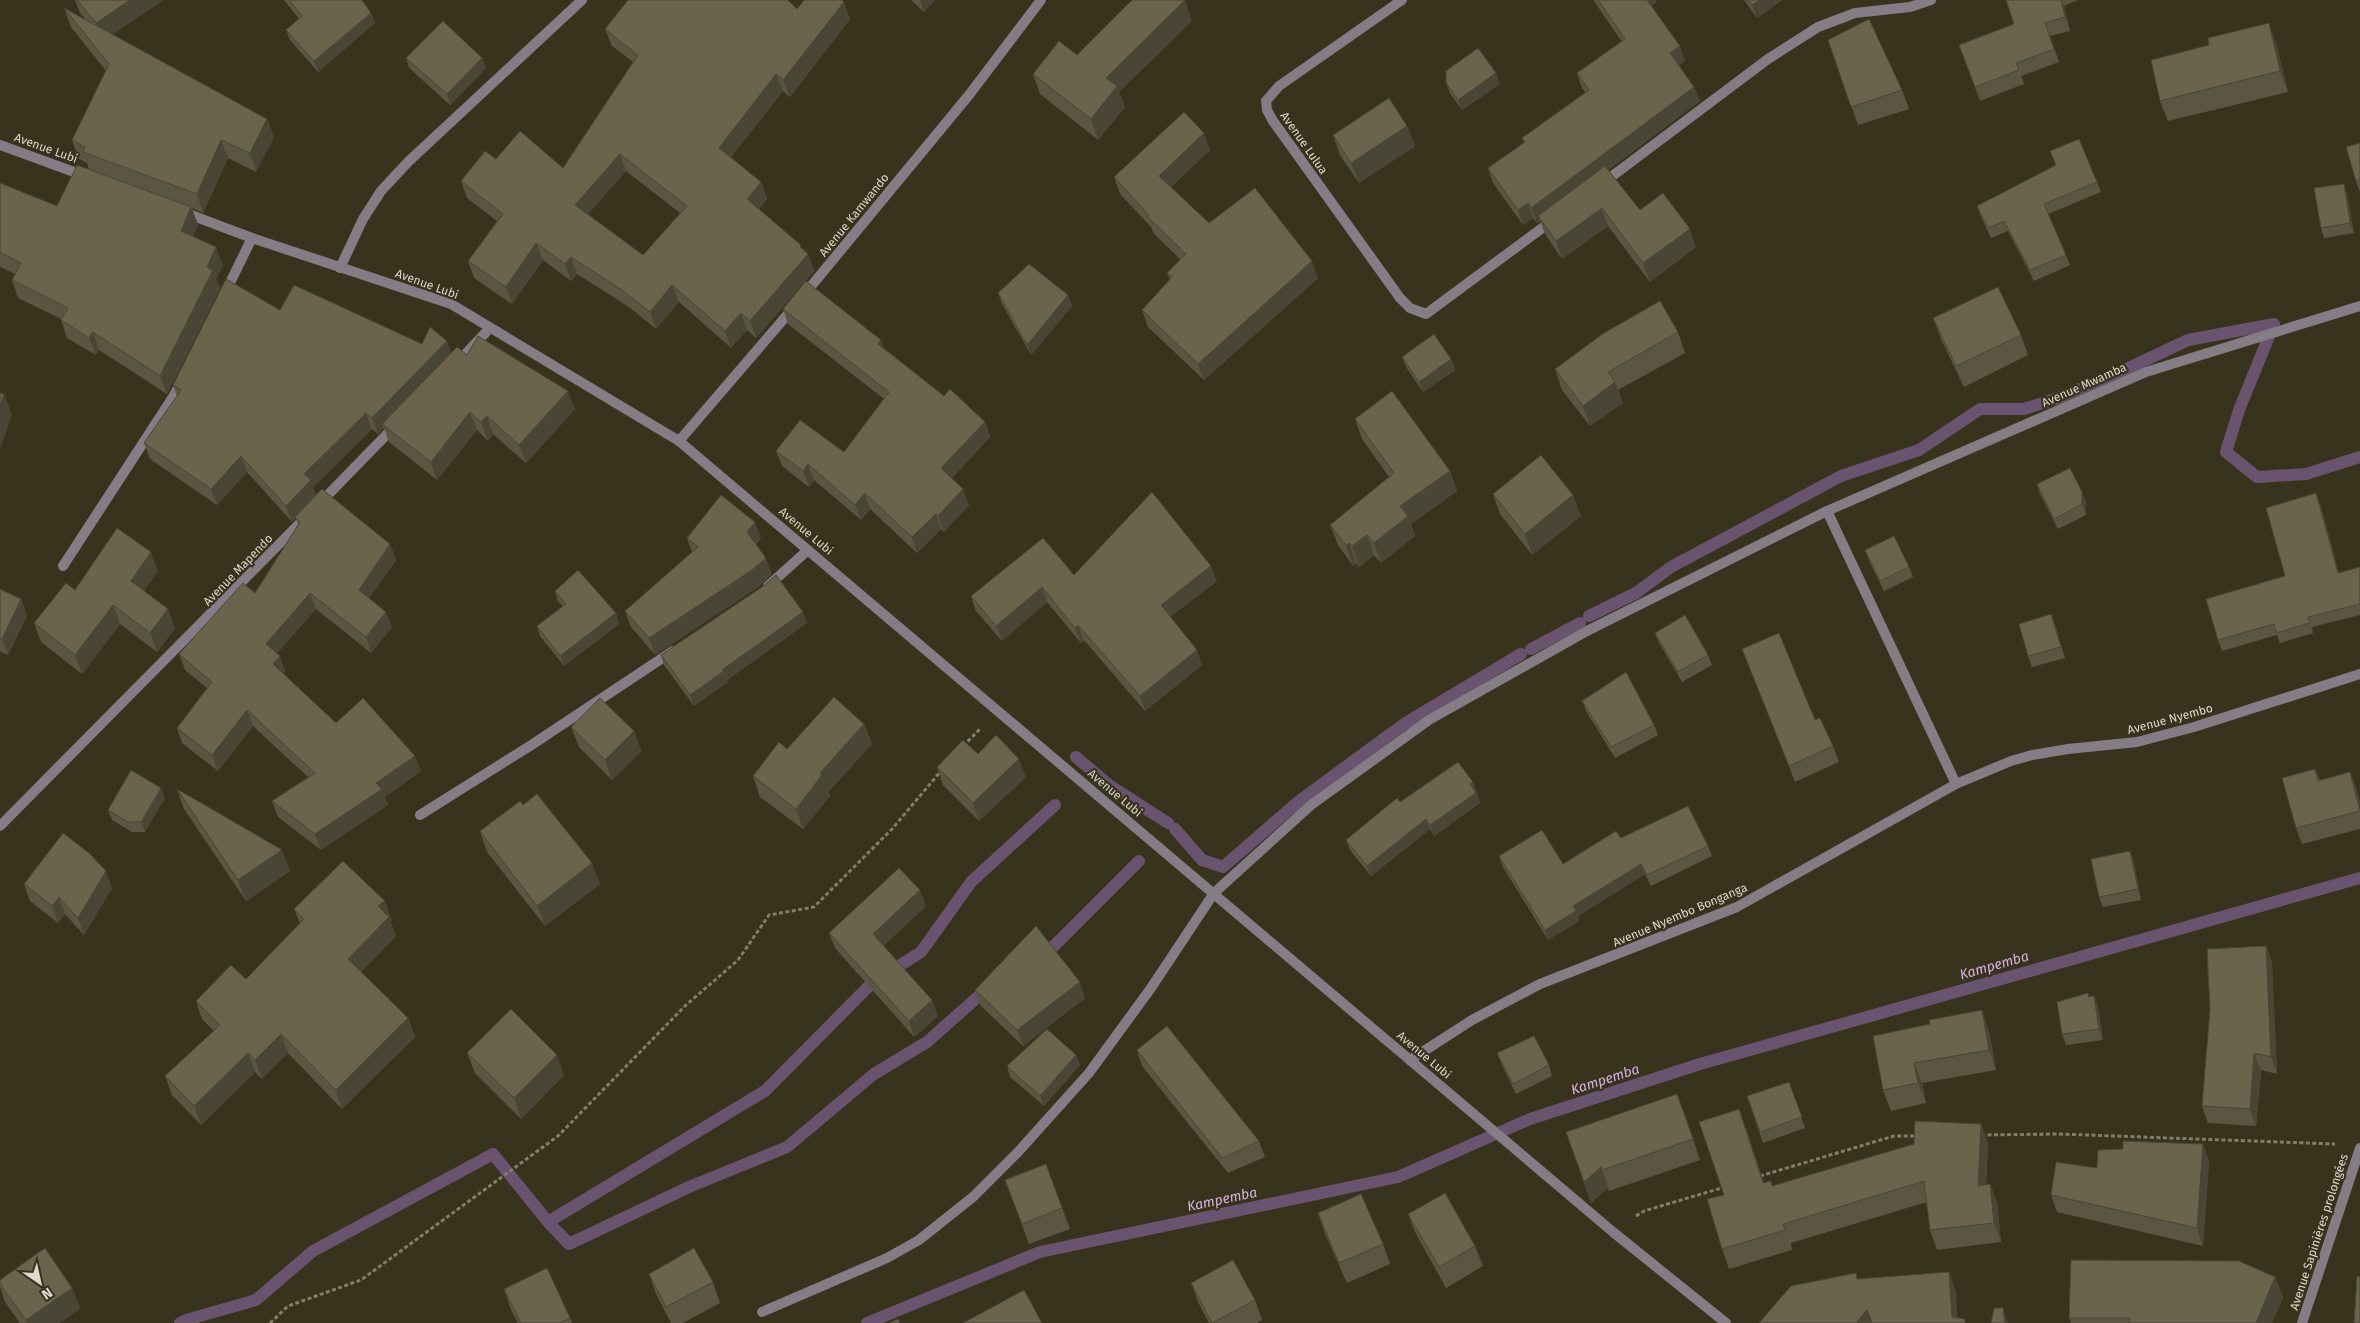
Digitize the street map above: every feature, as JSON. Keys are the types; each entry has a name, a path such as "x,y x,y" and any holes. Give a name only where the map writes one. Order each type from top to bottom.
{"street":[{"path":"340,268 363,219 381,191 408,162 582,0"},
{"name":"Avenue Kamwando","path":"679,441 782,322 970,95 1041,0"},
{"name":"Avenue Lulua","path":"1402,0 1279,86 1266,101 1267,110 1400,298 1410,308 1426,314 1563,212"},
{"path":"1595,189 1768,59 1818,27 1854,13 1910,7 1931,0"},
{"name":"Avenue Lubi","path":"0,145 93,179"},
{"name":"Avenue Lubi","path":"168,207 252,238 451,304 679,441 1613,1232"},
{"path":"221,300 252,238"},
{"name":"Avenue Mwamba","path":"762,1312 887,1258 919,1240 973,1197 1019,1152 1089,1073 1151,988 1214,893 1311,805 1429,720 1587,631 1827,511 2146,372 2360,306"},
{"path":"449,371 490,328"},
{"path":"63,566 173,398 186,371"},
{"name":"Avenue Mapendo","path":"0,826 213,613 400,421"},
{"path":"1827,511 1956,784"},
{"path":"762,592 808,550"},
{"path":"420,815 533,744 680,646"},
{"name":"Avenue Nyembo","path":"1956,784 2032,755 2137,742 2194,727 2360,674"},
{"name":"Avenue Nyembo Bonganga","path":"1410,1060 1472,1020 1540,984 1738,907 1956,784"},
{"name":"Avenue Sapinières prolongées","path":"2302,1323 2360,1148"},
{"path":"1613,1232 1726,1323"}],"path":[{"path":"960,750 998,711"},
{"path":"270,1323 288,1306 361,1280 558,1136 685,1006 738,960 769,915 814,907 892,829 947,764"},
{"path":"1972,1135 2059,1134 2341,1144"},
{"path":"1755,1178 1894,1136 1923,1136"},
{"path":"1613,1232 1644,1211 1727,1186"}],"building":[{"path":"77,0 130,0 96,23"},
{"path":"289,0 362,0 371,13 314,61 286,30 302,16"},
{"path":"628,0 788,0 797,9 804,0 842,0 844,2 783,80 776,74 719,148 761,182 747,199 801,245 800,247 808,254 750,321 741,313 725,331 672,285 650,312 622,290 571,257 565,264 536,243 506,287 468,261 503,214 461,181 485,151 496,159 520,131 563,168 638,55 605,29","holes":["620,154 687,206 643,255 575,205"]},
{"path":"1132,0 1185,0 1106,78 1117,86 1091,119 1033,74 1059,41 1077,55"},
{"path":"1598,0 1647,0 1680,46 1670,53 1694,87 1531,208 1528,203 1518,210 1488,168 1525,142 1522,138 1589,90 1577,73 1625,39"},
{"path":"1748,0 1760,0 1752,5"},
{"path":"2006,0 2061,0 2065,17 2045,23 2054,49 2016,63 2019,70 1975,87 1959,45 2014,24"},
{"path":"64,8 267,119 250,153 221,140 197,194 83,152 85,147 72,140 109,64"},
{"path":"1869,19 1902,90 1851,107 1828,40"},
{"path":"443,21 482,58 447,94 406,58"},
{"path":"2269,23 2280,71 2160,101 2151,60 2209,45 2208,38"},
{"path":"1478,48 1496,73 1458,100 1446,83 1446,71"},
{"path":"1389,98 1407,126 1351,163 1333,135"},
{"path":"1184,112 1204,133 1159,176 1209,223 1255,188 1312,261 1198,364 1142,310 1172,277 1167,273 1186,254 1148,217 1149,215 1114,177"},
{"path":"2079,139 2097,182 2044,204 2066,255 2030,270 2004,221 1988,228 1977,206 2056,165 2050,151"},
{"path":"2360,143 2360,180 2356,181 2346,147"},
{"path":"77,165 191,207 181,231 216,247 207,267 213,270 160,376 93,332 89,338 61,320 68,308 12,280 21,263 0,252 0,183 57,206"},
{"path":"1605,166 1640,210 1663,193 1690,229 1643,263 1602,208 1556,241 1538,216"},
{"path":"2344,184 2350,223 2321,228 2314,188"},
{"path":"1029,264 1068,295 1027,345 998,293"},
{"path":"226,279 280,310 294,285 422,344 430,327 447,341 372,418 366,413 304,474 311,480 286,506 241,456 211,489 144,443 181,390 173,385"},
{"path":"806,281 881,340 878,344 944,396 950,389 985,422 941,468 963,489 938,516 936,514 912,537 865,493 855,505 808,464 803,471 776,451 800,420 844,452 889,392 783,309"},
{"path":"1998,287 2021,335 1956,366 1933,318"},
{"path":"1660,301 1678,332 1608,372 1615,382 1583,406 1555,369 1604,333"},
{"path":"1434,334 1451,359 1419,382 1402,357"},
{"path":"478,336 568,391 519,445 487,416 481,422 470,412 431,462 382,424 457,347 467,355"},
{"path":"1392,391 1450,471 1400,506 1408,516 1374,543 1367,535 1352,546 1349,543 1346,545 1330,525 1394,473 1355,419"},
{"path":"0,393 4,394 0,406"},
{"path":"1541,455 1573,495 1525,534 1493,494"},
{"path":"2070,468 2082,492 2082,504 2054,519 2037,484"},
{"path":"322,489 390,544 359,590 386,612 366,637 310,593 266,644 280,656 273,664 336,723 363,698 415,756 376,783 382,789 315,834 272,801 315,773 247,710 212,755 177,728 212,682 179,654 243,583 255,593 300,522 295,517"},
{"path":"1152,492 1211,566 1161,605 1197,650 1140,696 1078,625 1075,628 1042,587 996,626 971,596 1043,538 1074,575"},
{"path":"2316,493 2338,573 2360,567 2360,604 2308,617 2310,623 2276,633 2274,624 2218,640 2206,599 2285,576 2266,508"},
{"path":"721,495 755,522 747,532 766,558 752,570 649,638 625,611 698,547 687,538"},
{"path":"117,528 151,552 131,581 168,609 150,633 113,605 75,655 34,623 66,583 75,590"},
{"path":"1894,536 1909,567 1880,581 1865,550"},
{"path":"578,570 616,613 560,656 537,626 566,604 555,591"},
{"path":"776,575 803,612 690,695 661,655 762,587"},
{"path":"0,589 21,599 2,639 0,638"},
{"path":"2051,614 2061,647 2028,656 2019,624"},
{"path":"1685,615 1708,655 1678,672 1655,633"},
{"path":"1779,633 1815,720 1820,718 1833,746 1789,766 1742,649"},
{"path":"1626,672 1654,725 1611,747 1582,701"},
{"path":"834,697 864,724 820,773 822,775 796,809 753,776 779,742 787,749"},
{"path":"600,698 634,731 605,760 571,727"},
{"path":"996,735 1019,759 973,803 937,767 963,740 978,754"},
{"path":"1458,762 1473,782 1470,784 1476,793 1430,825 1426,819 1367,866 1346,840 1397,798 1400,802"},
{"path":"2315,769 2318,781 2350,772 2360,811 2296,828 2282,778"},
{"path":"131,770 161,788 141,822 128,822 108,810"},
{"path":"177,789 236,823 282,850 238,880"},
{"path":"537,794 592,863 537,906 480,831 520,801 523,805"},
{"path":"1688,806 1708,846 1647,875 1641,864 1573,906 1576,911 1545,930 1499,856 1542,830 1563,864 1616,831 1621,838"},
{"path":"63,833 89,853 106,871 78,918 59,897 52,906 24,884"},
{"path":"2130,851 2138,889 2099,897 2091,859"},
{"path":"343,861 385,901 378,906 389,917 348,959 408,1018 336,1090 281,1034 255,1060 248,1053 194,1106 165,1076 220,1025 196,1001 231,965 246,979 304,919 294,909"},
{"path":"899,868 920,890 873,934 932,1000 909,1021 829,933"},
{"path":"1036,926 1080,982 1017,1030 975,990"},
{"path":"2266,946 2271,1057 2254,1053 2250,1109 2202,1106 2210,1009 2207,949"},
{"path":"2088,993 2089,997 2094,996 2099,1029 2062,1034 2057,1002"},
{"path":"511,1009 557,1055 514,1098 467,1053"},
{"path":"1982,1010 1989,1050 1914,1063 1918,1083 1883,1090 1873,1036 1930,1024 1929,1020"},
{"path":"1167,1026 1259,1141 1222,1158 1137,1050"},
{"path":"1047,1029 1076,1055 1040,1096 1007,1066"},
{"path":"1534,1036 1549,1065 1513,1084 1497,1053"},
{"path":"1789,1082 1802,1117 1760,1132 1747,1096"},
{"path":"1677,1094 1693,1139 1602,1170 1601,1167 1584,1182 1566,1132"},
{"path":"1739,1109 1763,1183 1771,1181 1772,1186 1914,1144 1915,1121 1981,1124 1978,1186 1990,1184 1994,1223 1930,1230 1924,1181 1783,1224 1785,1230 1722,1249 1707,1199 1724,1195 1699,1122"},
{"path":"2123,1141 2203,1144 2197,1228 2051,1195 2056,1162 2097,1168 2098,1150 2123,1149"},
{"path":"1046,1164 1062,1208 1022,1224 1005,1180"},
{"path":"1445,1193 1475,1246 1439,1267 1408,1214"},
{"path":"1361,1194 1383,1244 1339,1263 1318,1213"},
{"path":"45,1248 72,1288 26,1320 0,1284 0,1280"},
{"path":"694,1248 713,1282 666,1307 649,1274"},
{"path":"1233,1260 1255,1300 1212,1323 1191,1283"},
{"path":"2071,1260 2239,1261 2275,1277 2256,1323 2129,1323 2130,1318 2069,1318"},
{"path":"547,1268 570,1318 559,1323 521,1323 504,1289"},
{"path":"1949,1272 1952,1317 1965,1319 1965,1323 1872,1323 1867,1310 1856,1323 1759,1323 1791,1286 1856,1273 1857,1279"},
{"path":"2357,1276 2360,1277 2360,1323 2354,1323"},
{"path":"1024,1290 1042,1323 963,1323"},
{"path":"1994,1308 2003,1308 2005,1323 1991,1323"},
{"path":"898,1319 900,1323 889,1323"}],"waterway":[{"path":"1589,616 1636,593 1671,567 1841,476 1919,450 1980,409 2024,409 2058,398 2188,340 2274,324 2239,410 2226,452 2257,477 2306,474 2360,457"},
{"path":"1531,649 1580,623"},
{"path":"1175,829 1202,860 1223,867 1299,801 1404,724 1521,654"},
{"path":"1076,757 1109,785 1168,823"},
{"path":"180,1323 256,1300 313,1251 493,1154 548,1222 765,1091 872,983 921,952 971,882 1055,805"},
{"path":"1039,954 1054,946 1139,861"},
{"name":"Kampemba","path":"867,1323 1040,1252 1398,1177 1530,1119 1700,1064 2360,878"},
{"path":"548,1222 569,1244 689,1187 787,1147 874,1074 927,1042 989,987"}]}
